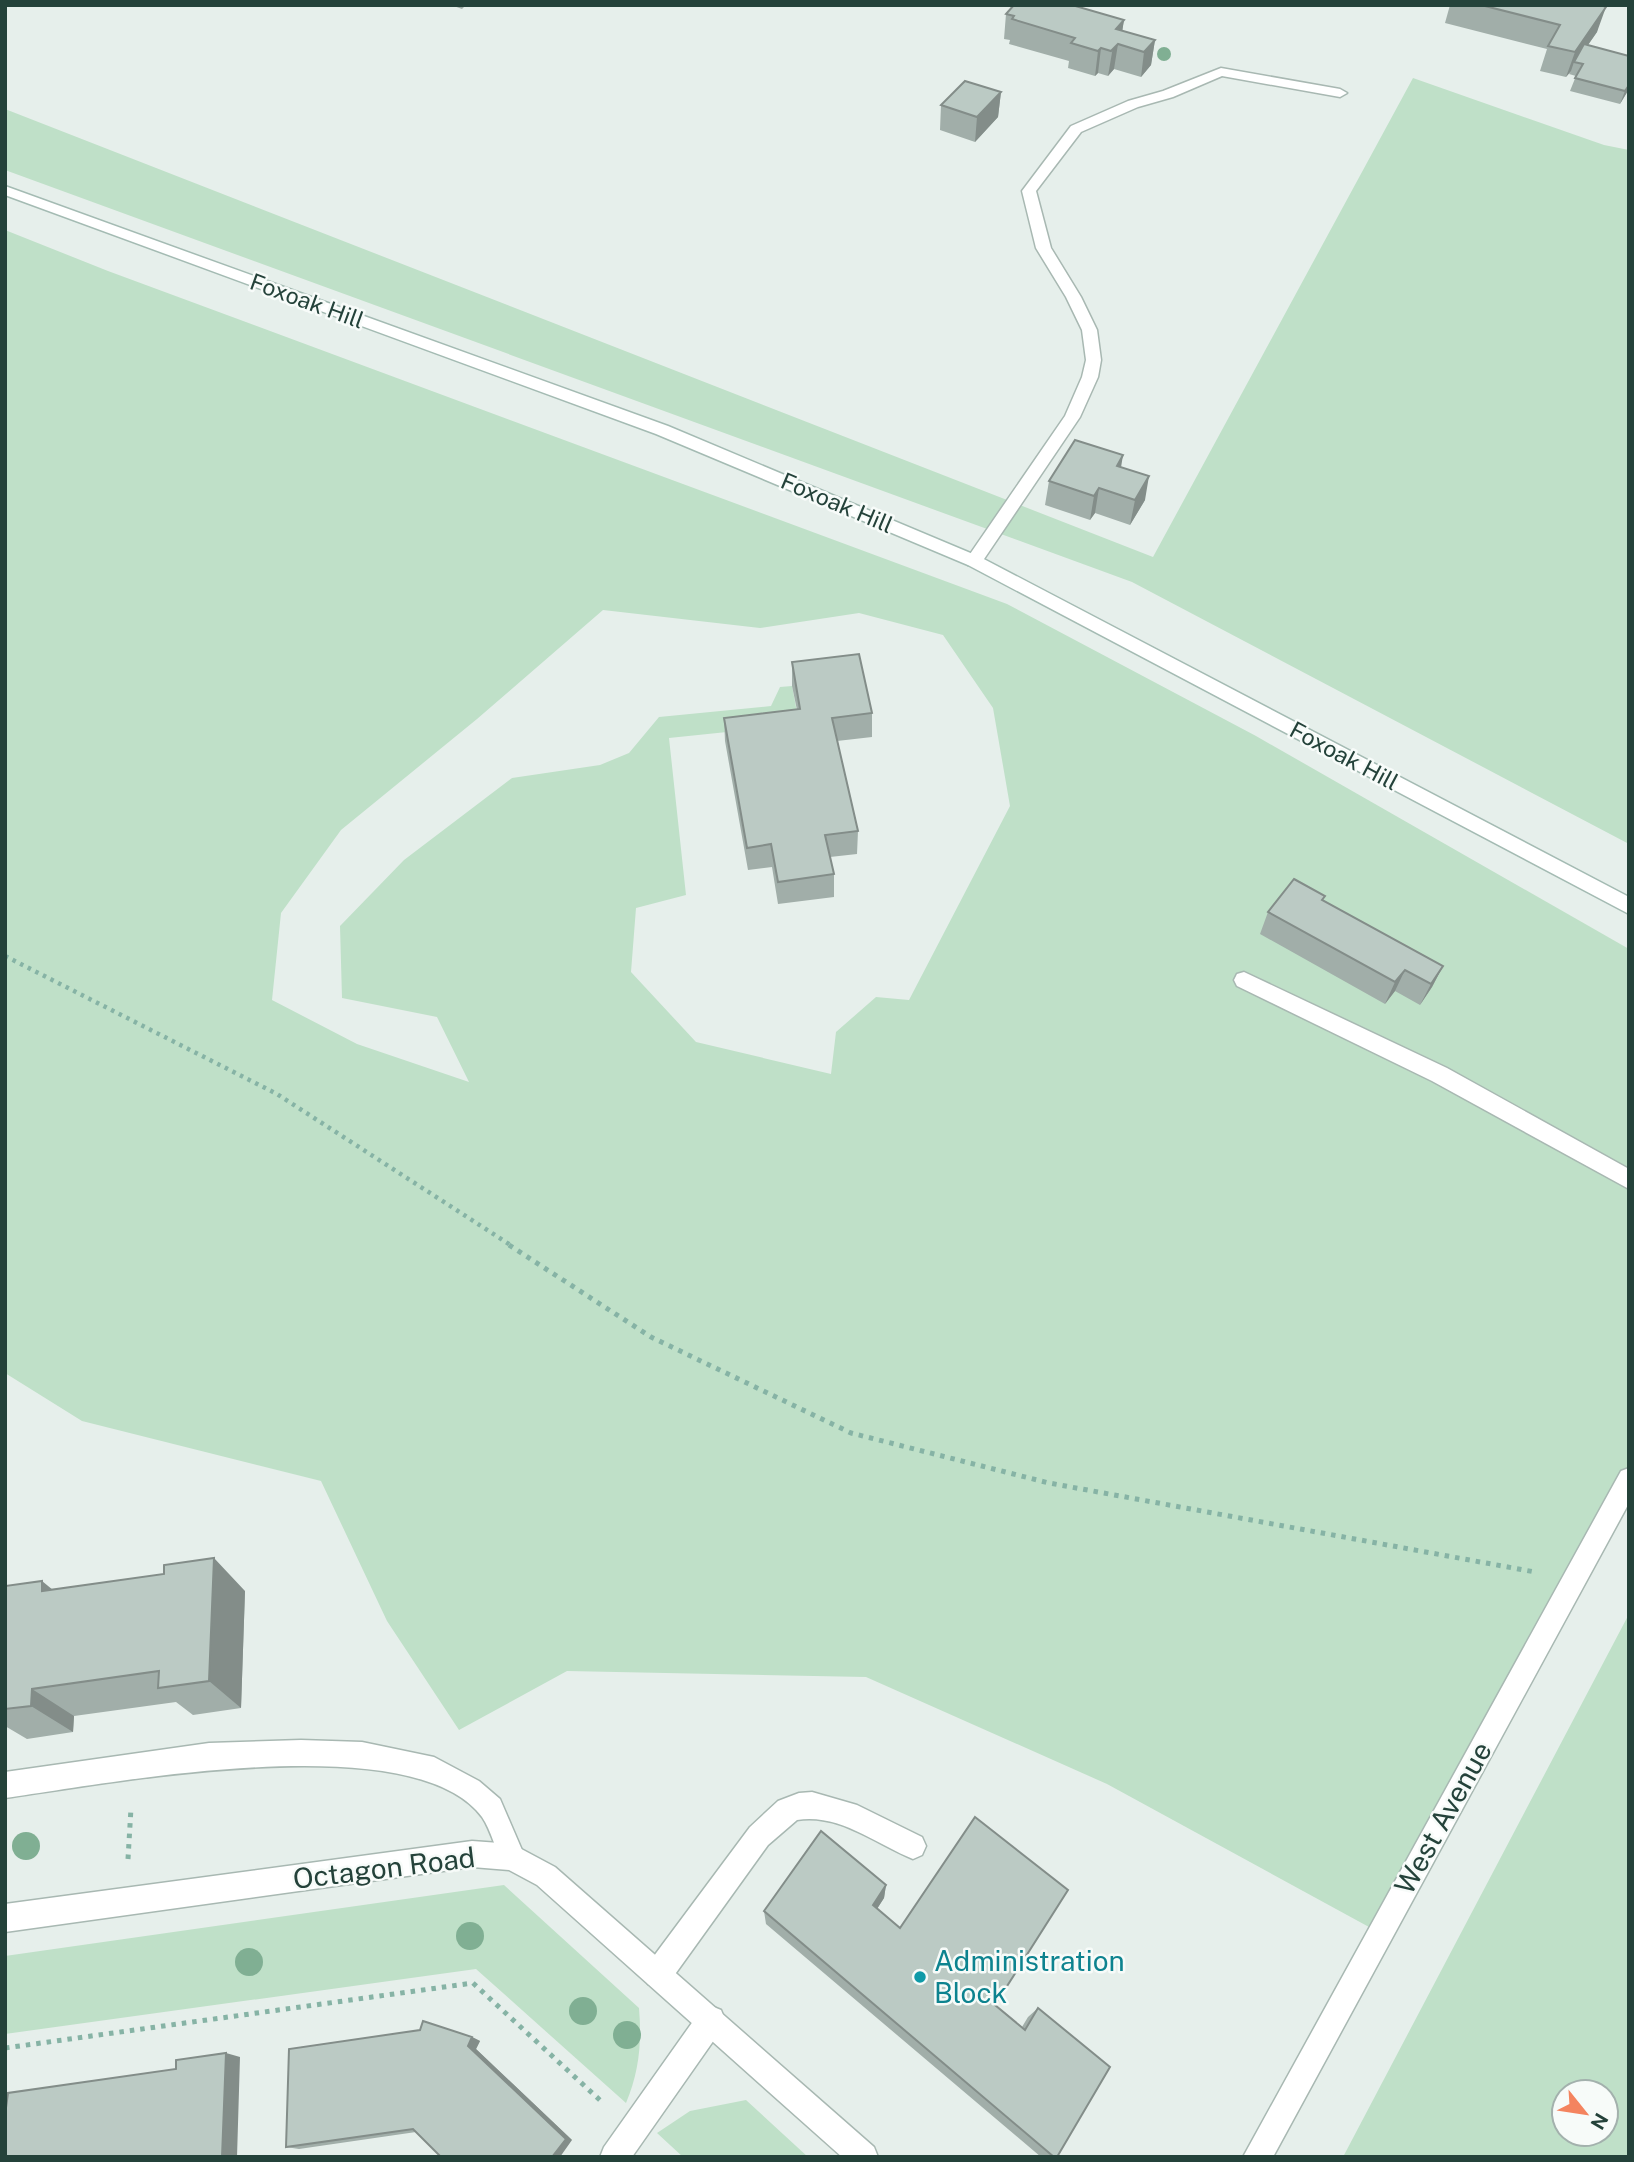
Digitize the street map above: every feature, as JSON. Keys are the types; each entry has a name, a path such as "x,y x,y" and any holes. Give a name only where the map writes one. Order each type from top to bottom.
{"main road":[{"path":"974,561 1072,417 1093,370 1095,341 1085,315 1042,244 1029,191 1076,129 1133,104 1168,94 1221,72 1340,93"},
{"name":"Foxoak Hill","path":"5,190 662,430 974,561 1629,906"},
{"path":"1244,980 1431,1068 1629,1180"},
{"name":"West Avenue","path":"1257,2157 1629,1479"},
{"path":"5,1785 209,1756 301,1753 362,1755 425,1766 470,1790 491,1808 512,1857"},
{"path":"658,1974 759,1836 775,1819 799,1806 833,1808 913,1846"},
{"name":"Octagon Road","path":"5,1917 472,1854 512,1857 546,1876 864,2157"},
{"path":"614,2157 711,2020"}],"path":[{"path":"5,956 277,1094 651,1336 851,1433 1049,1483 1574,1579"},
{"path":"125,1902 134,1767"},
{"path":"5,2048 473,1983 633,2130"}],"green space":[{"path":"1413,78 1604,145 1629,150 1629,844 1132,582 5,170 5,109 1153,557"},
{"path":"5,230 108,271 1007,604 1256,736 1629,949 1629,1479 1380,1933 1107,1784 866,1677 567,1671 459,1730 387,1621 321,1481 82,1421 5,1373","holes":["603,610 760,628 859,613 943,635 993,708 1010,806 909,1000 876,997 836,1032 831,1074 696,1042 631,972 636,908 686,895 669,738 756,729 801,733 792,686 780,687 771,706 659,717 629,753 600,765 512,778 404,860 340,926 342,998 437,1017 469,1082 357,1044 272,1000 281,913 341,830 477,719"]},
{"path":"1629,1614 1629,2157 1343,2157"},
{"path":"504,1885 639,2008 638,2057 626,2103 476,1969 5,2034 5,1956"},
{"path":"746,2100 808,2157 683,2157 657,2133 690,2111"}],"building":[{"path":"1014,5 1072,5 1124,20 1116,29 1155,40 1144,52 1118,44 1111,51 1101,48 1098,51 1071,43 1075,38 1012,19 1014,16 1006,14"},
{"path":"1481,5 1606,7 1575,52 1548,46 1560,25"},
{"path":"1584,44 1629,56 1629,85 1625,91 1575,78 1583,64 1574,62"},
{"path":"965,81 1001,92 977,117 941,105"},
{"path":"1075,440 1123,455 1117,466 1149,476 1135,500 1099,488 1094,496 1049,481"},
{"path":"859,654 872,713 832,718 858,831 825,835 834,874 778,882 771,844 747,848 724,718 800,709 792,662"},
{"path":"1294,879 1325,896 1322,900 1443,966 1431,984 1405,970 1395,982 1268,912"},
{"path":"214,1558 209,1681 158,1688 159,1671 32,1689 31,1706 5,1709 5,1586 42,1581 42,1591 164,1574 164,1565"},
{"name":"Administration Block","path":"975,1817 1068,1890 995,2005 1025,2030 1038,2008 1110,2067 1057,2157 764,1911 821,1831 886,1885 873,1905 900,1928"},
{"path":"423,2021 472,2037 468,2046 566,2139 552,2157 441,2157 413,2129 286,2147 289,2049 420,2030"},
{"path":"226,2053 222,2157 5,2157 8,2093 176,2069 176,2060"}],"place":[{"name":"Administration Block","path":"920,1977"}]}
